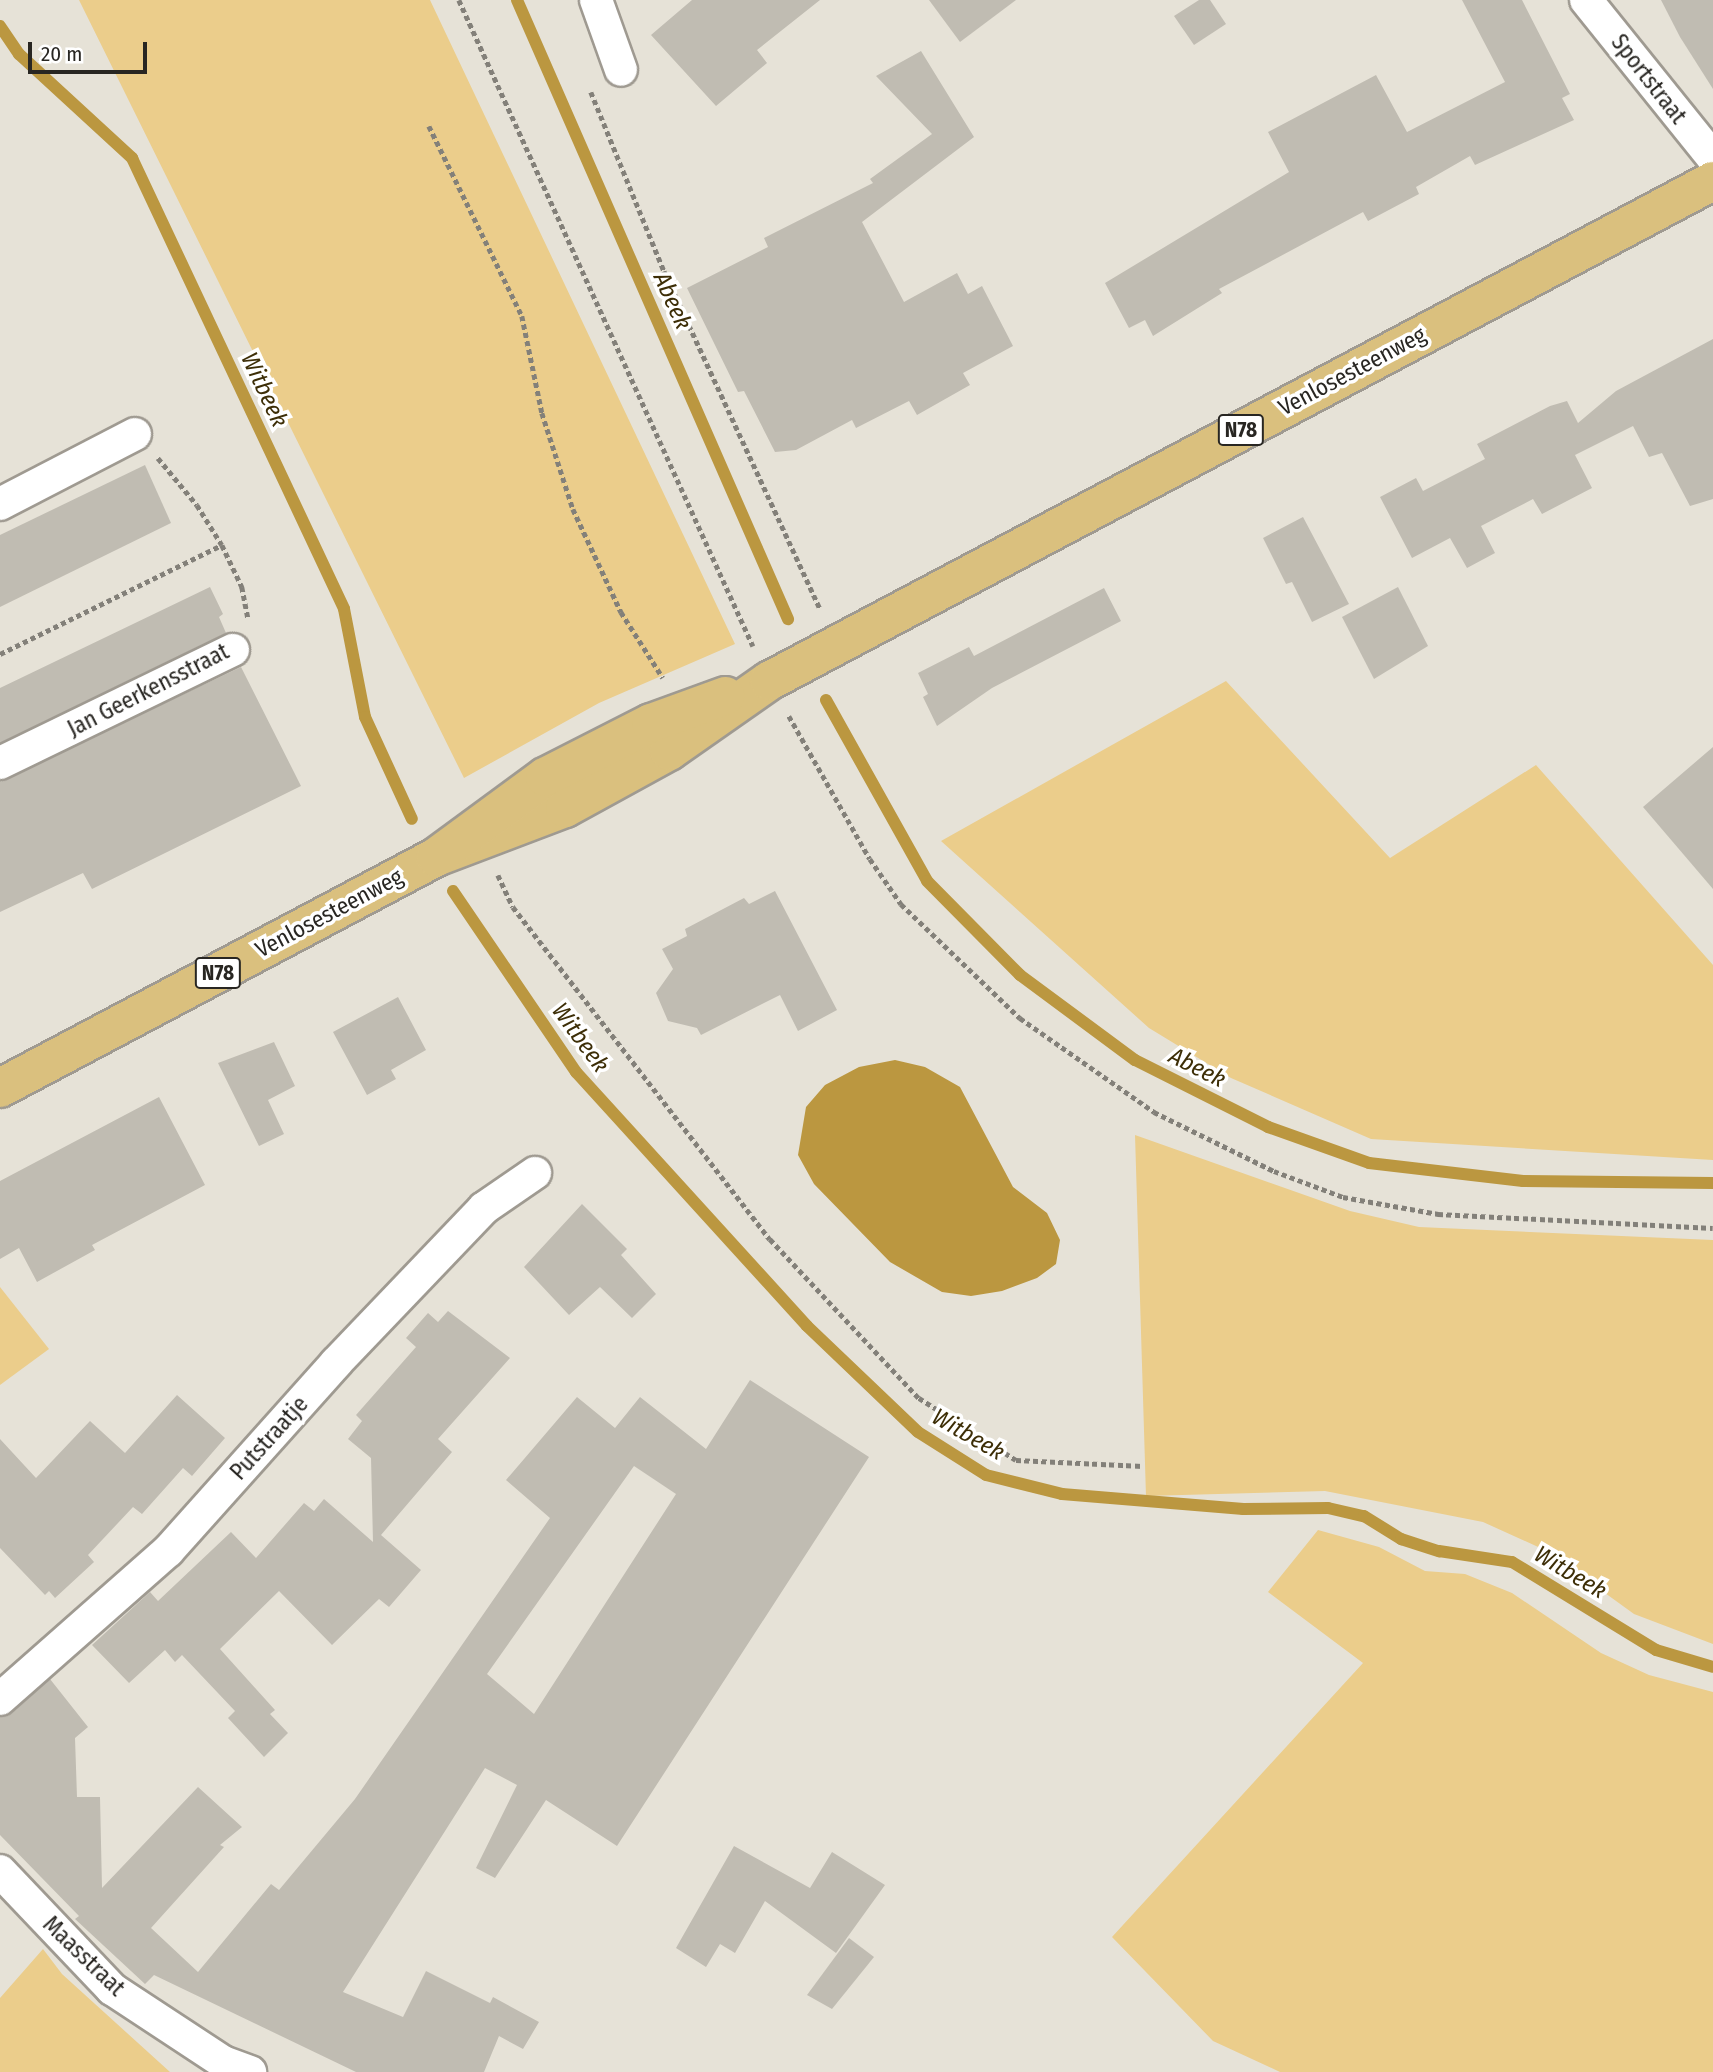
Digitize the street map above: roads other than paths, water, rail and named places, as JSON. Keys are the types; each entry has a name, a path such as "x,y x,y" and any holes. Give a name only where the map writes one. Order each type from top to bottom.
{"main road":[{"name":"Venlosesteenweg","path":"436,857 483,842 565,808 669,751 769,681 1713,181"},
{"name":"Venlosesteenweg","path":"0,1088 436,857 545,777 651,723 769,681"}],"street":[{"path":"596,0 621,70"},
{"name":"Sportstraat","path":"1586,0 1713,158"},
{"path":"0,504 135,435"},
{"name":"Jan Geerkensstraat","path":"0,763 233,650"},
{"name":"Putstraatje","path":"0,1699 168,1551 335,1363 484,1208 535,1173"},
{"name":"Maasstraat","path":"0,1871 112,1989 223,2062 250,2072"}],"waterway":[{"name":"Abeek","path":"517,0 788,619"},
{"name":"Witbeek","path":"0,26 19,54 132,158 344,609 365,717 412,819"},
{"name":"Abeek","path":"826,700 927,881 1020,975 1135,1060 1268,1127 1369,1163 1523,1181 1713,1183"},
{"name":"Witbeek","path":"453,891 576,1072 807,1326 918,1432 986,1475 1062,1494 1243,1509 1328,1508 1364,1516 1401,1539 1439,1551 1512,1562 1656,1650 1713,1667"}]}
